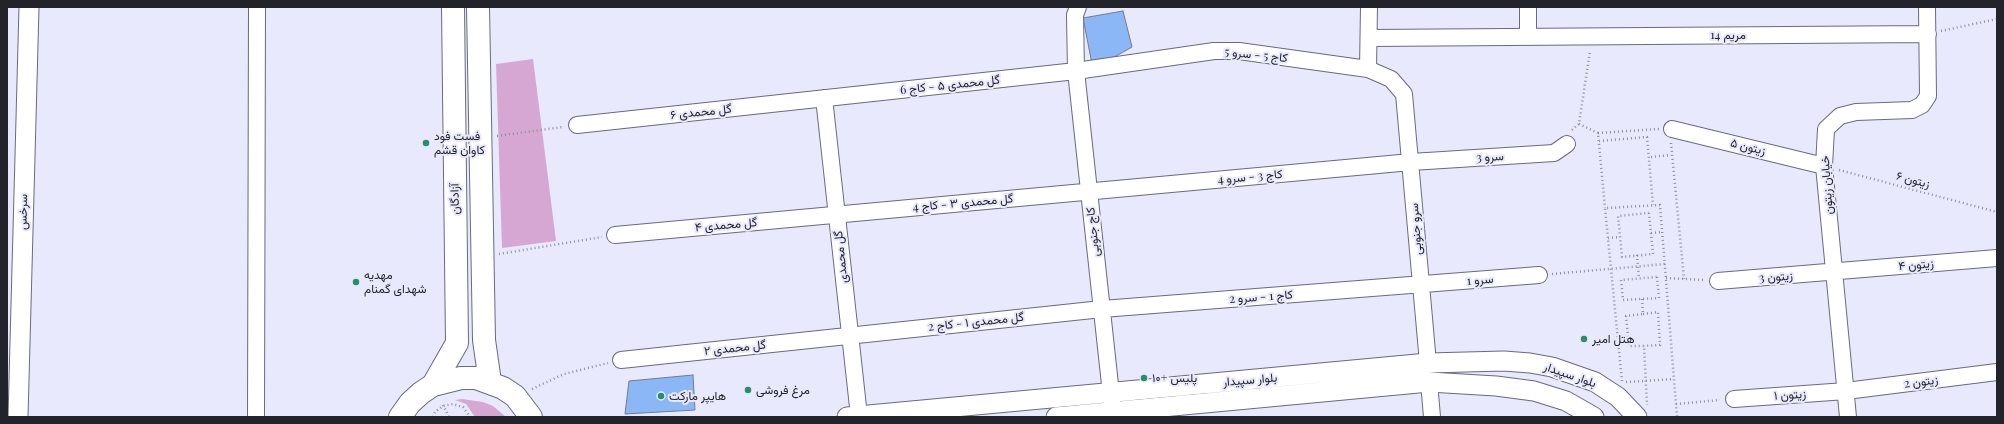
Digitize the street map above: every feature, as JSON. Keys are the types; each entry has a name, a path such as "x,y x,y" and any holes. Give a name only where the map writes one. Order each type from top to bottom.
{"main road":[{"name":"آزادگان","path":"433,385 457,343 453,7"},
{"path":"478,7 484,340 490,382"},
{"path":"400,417 410,402 433,385 447,380 461,378 476,378 503,388 515,396 531,417"}],"street":[{"name":"سرخس","path":"18,417 28,7"},
{"path":"256,417 257,7"},
{"name":"کاج جنوبی","path":"1078,7 1075,15 1076,71 1113,414"},
{"path":"1368,69 1369,7"},
{"path":"1528,7 1528,37"},
{"name":"خیابان زیتون","path":"1848,417 1824,166 1826,129 1840,116 1856,112 1912,110 1922,105 1928,96 1927,7"},
{"name":"مریم 14","path":"1369,38 1928,34"},
{"name":"کاج 5 - سرو 5","path":"1076,71 1214,51 1239,51 1368,69 1391,79 1404,94"},
{"name":"گل محمدی ۵ - کاج 6","path":"824,98 1076,71"},
{"name":"سرو جنوبی","path":"1404,94 1428,363"},
{"name":"گل محمدی ۶","path":"577,125 824,98"},
{"name":"گل محمدی","path":"824,98 850,336 853,416"},
{"name":"زیتون ۵","path":"1672,129 1824,166"},
{"name":"سرو 3","path":"1411,162 1554,153 1566,144"},
{"name":"کاج 3 - سرو 4","path":"1089,192 1411,162"},
{"name":"گل محمدی ۳ - کاج 4","path":"837,215 1089,192"},
{"name":"گل محمدی ۴","path":"615,235 837,215"},
{"name":"زیتون ۴","path":"1834,272 1997,258"},
{"name":"زیتون 3","path":"1718,281 1834,272"},
{"name":"سرو 1","path":"1420,285 1539,275"},
{"name":"کاج 1 - سرو 2","path":"1102,309 1420,285"},
{"name":"گل محمدی ۱ - کاج 2","path":"850,336 1102,309"},
{"name":"گل محمدی ۲","path":"621,360 850,336"},
{"name":"بلوار سپیدار","path":"853,416 1428,363 1504,361 1530,362 1552,367 1595,382 1642,413"},
{"name":"زیتون 2","path":"1846,391 1997,372"},
{"path":"1429,382 1432,417"},
{"name":"بلوار سپیدار","path":"1056,417 1113,414 1429,382 1496,386 1534,391 1566,401 1594,417"},
{"name":"زیتون ۱","path":"1734,399 1846,391"}],"path":[{"path":"1928,34 1997,19"},
{"path":"1566,144 1572,130 1579,124 1592,36"},
{"path":"1579,124 1598,133 1672,129 1671,155 1684,279"},
{"path":"481,139 577,125"},
{"path":"1598,133 1622,383 1674,378"},
{"path":"1599,141 1647,137 1653,205"},
{"path":"1651,157 1671,155"},
{"name":"زیتون ۶","path":"1824,166 1997,212"},
{"path":"1605,208 1660,204 1677,417"},
{"path":"1631,207 1632,214"},
{"path":"1649,213 1651,233 1653,254 1622,257 1618,216 1649,213"},
{"path":"1651,233 1662,232"},
{"path":"482,256 615,235"},
{"path":"1608,238 1620,236"},
{"path":"1637,255 1639,278"},
{"path":"1539,275 1665,264"},
{"path":"1657,276 1659,298 1642,299 1623,300 1622,280 1657,276"},
{"path":"1666,278 1718,281"},
{"path":"1642,299 1643,314"},
{"path":"1658,312 1660,345 1644,346 1629,346 1626,316 1658,312"},
{"path":"1642,413 1646,381 1644,346"},
{"path":"515,396 564,374 621,360"},
{"path":"1676,404 1734,399"},
{"path":"433,417 435,412 443,406 453,404 463,407 470,417"}],"shaded area":[{"path":"533,59 556,241 502,248 496,64"},
{"path":"462,399 483,402 493,406 506,417 475,417 466,404 455,400"}],"building":[{"path":"1123,11 1132,47 1093,69 1083,18"},
{"name":"هایپر مارکت","path":"693,375 695,410 625,414 629,381"}],"place":[{"name":"فست فود كاوان قشم","path":"426,143"},
{"name":"مهدیه شهدای گمنام","path":"356,282"},
{"name":"هتل امیر","path":"1584,339"},
{"name":"پلیس +۱۰","path":"1144,378"},
{"name":"مرغ فروشی","path":"748,390"},
{"name":"هایپر مارکت","path":"661,396"}]}
